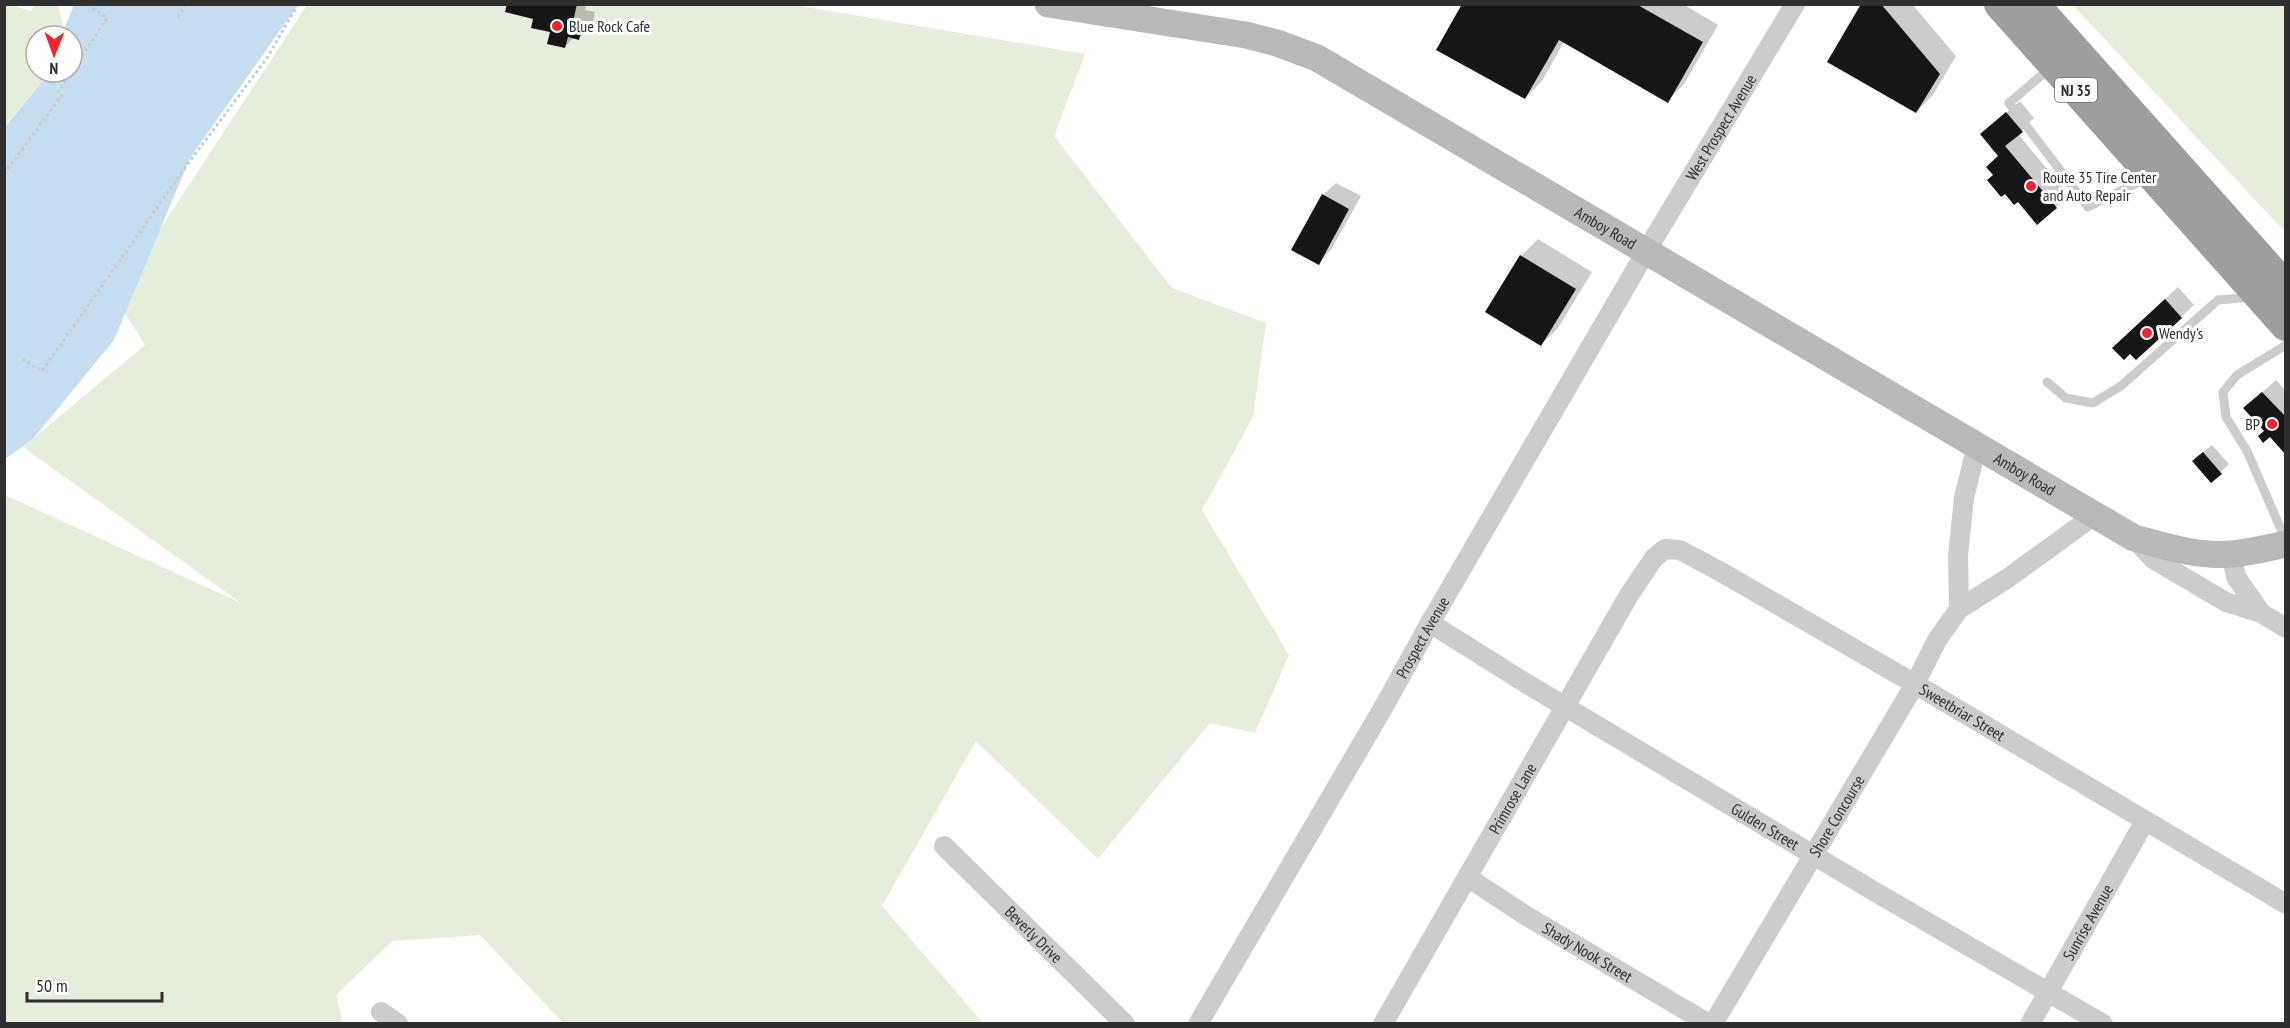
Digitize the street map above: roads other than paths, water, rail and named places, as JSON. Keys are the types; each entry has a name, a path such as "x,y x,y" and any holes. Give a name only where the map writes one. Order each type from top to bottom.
{"highway":[{"name":"NJ 35","path":"2000,4 2152,176 2273,292"},
{"name":"NJ 35","path":"2033,4 2273,292 2286,325"}],"main road":[{"name":"Amboy Road","path":"1048,4 1246,35 1277,43 1317,58 2134,538 2189,551 2231,554 2286,542"}],"street":[{"name":"West Prospect Avenue","path":"1647,250 1795,4"},
{"name":"Prospect Avenue","path":"1198,1023 1647,250"},
{"path":"1959,609 1958,556 1964,498 1977,445"},
{"name":"Shore Concourse","path":"1711,1023 1915,684 1938,640 1959,609 2008,578 2095,515"},
{"name":"Amboy Road","path":"2134,538 2152,559 2226,602 2261,613 2286,628"},
{"name":"Sweetbriar Street","path":"1643,574 1654,558 1665,549 1680,550 1915,684 2286,904"},
{"name":"Amboy Road","path":"2231,554 2236,577 2261,613"},
{"name":"Primrose Lane","path":"1383,1023 1564,706 1643,574"},
{"name":"Gulden Street","path":"1430,623 1564,706 2103,1023"},
{"name":"Sunrise Avenue","path":"2030,1023 2145,821"},
{"name":"Beverly Drive","path":"944,846 1125,1023"},
{"name":"Shady Nook Street","path":"1467,877 1526,915 1711,1023"},
{"path":"381,1012 398,1023"}],"lane":[{"path":"2054,65 2008,103 2088,207 2152,176"},
{"path":"2048,382 2066,398 2093,403 2121,386 2218,300 2273,292"},
{"path":"2286,345 2238,375 2223,392 2226,417 2247,451 2286,542"}],"water":[{"path":"74,5 298,5 190,158 114,340 33,439 5,459 5,127 40,84 84,84 84,24 66,24"}],"place":[{"name":"Blue Rock Cafe","path":"557,26"},
{"name":"Route 35 Tire Center and Auto Repair","path":"2031,186"},
{"name":"Wendy's","path":"2147,333"},
{"name":"BP","path":"2272,424"}]}
